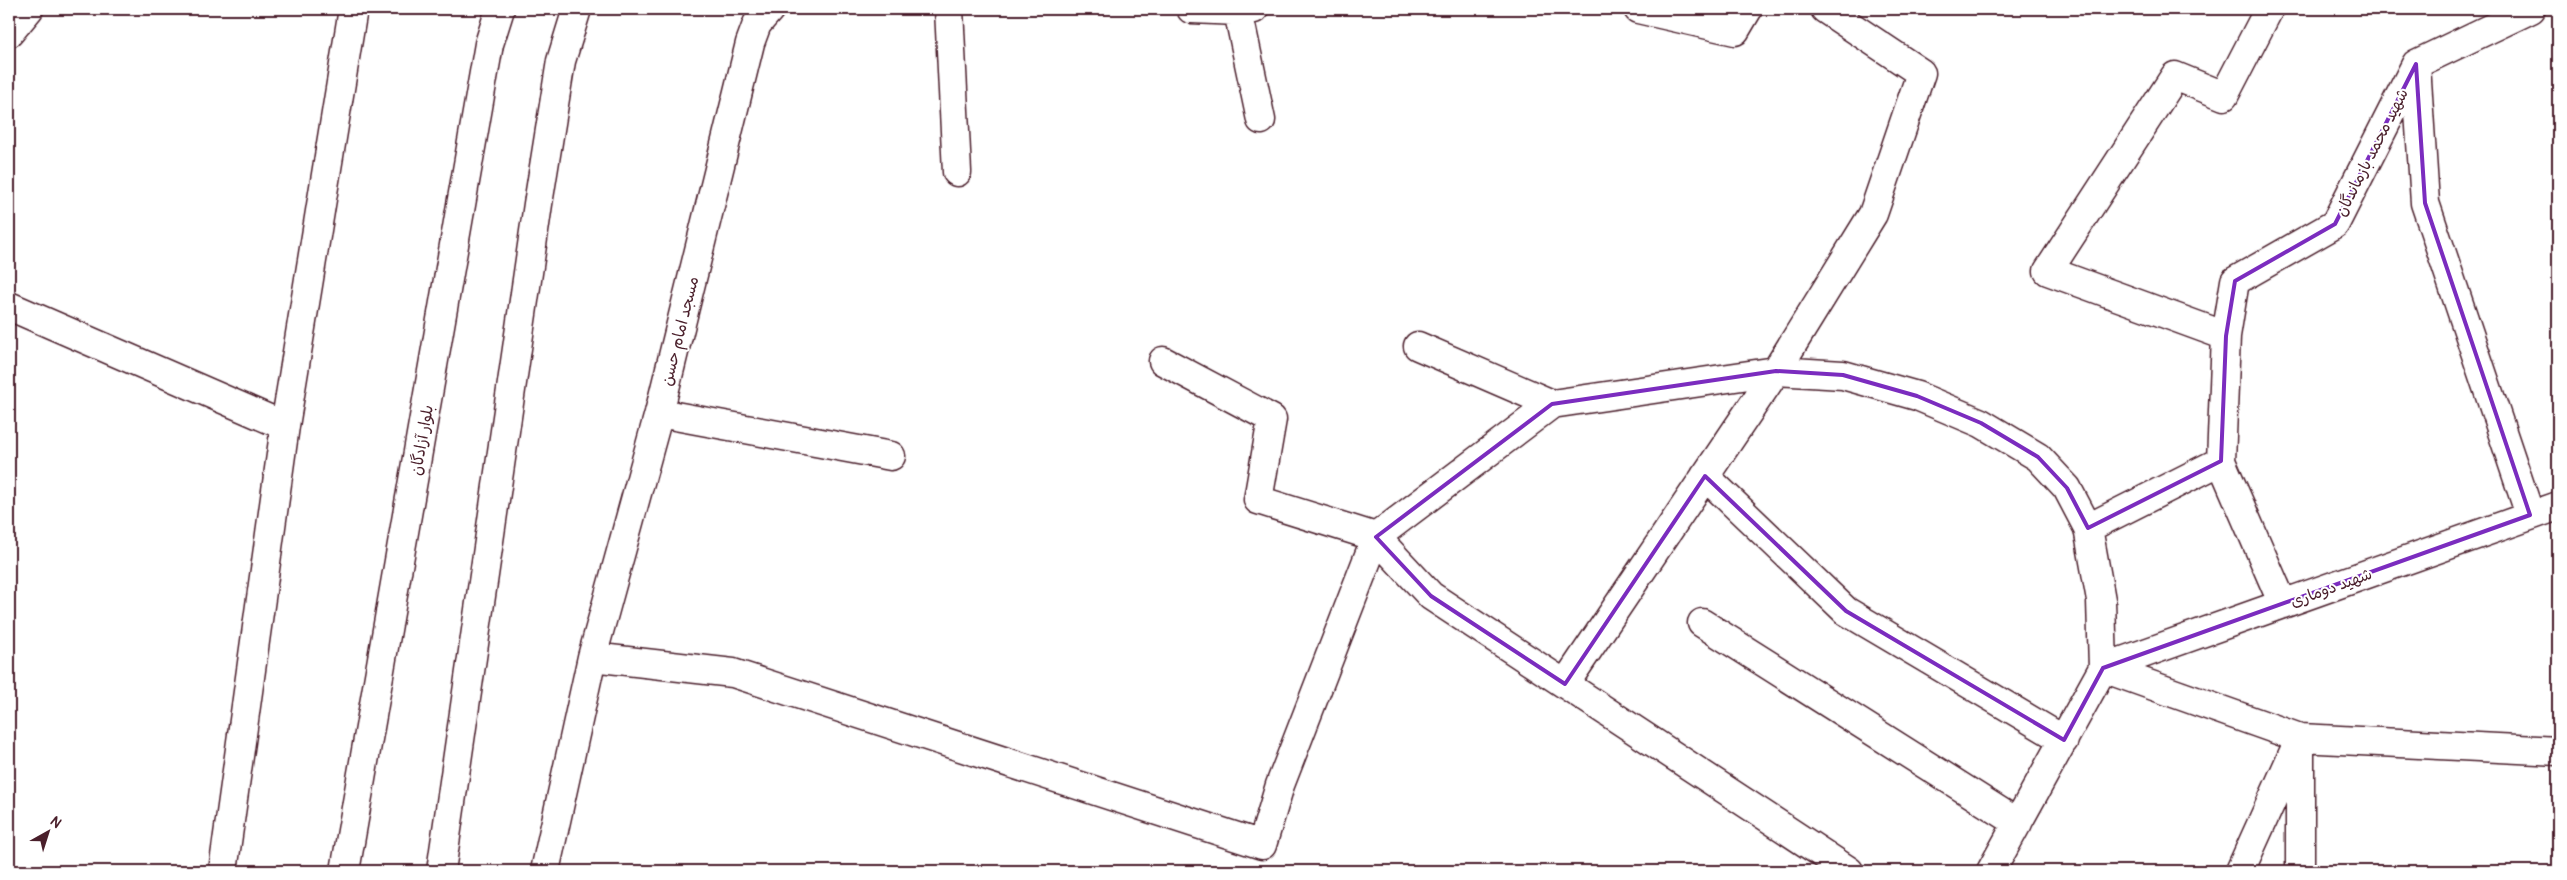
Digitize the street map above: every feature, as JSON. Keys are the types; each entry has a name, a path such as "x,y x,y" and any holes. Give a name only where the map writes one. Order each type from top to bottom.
{"street":[{"path":"223,871 285,426 353,9"},
{"name":"بلوار آزادگان","path":"345,871 489,44 500,9"},
{"path":"441,871 538,204 561,62 577,9"},
{"name":"مسجد امام حسن","path":"545,871 592,657 659,412 750,43 757,24 770,9"},
{"path":"949,9 957,172"},
{"path":"1191,9 1246,10 1261,120"},
{"path":"1638,9 1735,31 1748,9"},
{"path":"1565,684 1776,371 1873,214 1922,73 1825,9"},
{"path":"2226,336 2048,271 2175,76 2224,96 2269,9"},
{"path":"2530,516 2425,203 2416,64 2531,9"},
{"name":"شهید محمد بازماندگان","path":"2221,461 2226,336 2235,281 2335,224 2416,64"},
{"path":"9,306 285,426"},
{"path":"1418,346 1552,404"},
{"path":"1163,361 1272,419 1258,500 1376,537 1430,596 1849,871"},
{"path":"592,657 733,673 1262,845 1280,785 1376,537 1552,404 1776,371 1843,375 1918,396 1981,423 2038,457 2067,488 2088,528 2101,600 2103,668 2018,823 1999,869"},
{"path":"659,412 891,456"},
{"path":"2088,528 2221,461 2283,604"},
{"path":"1705,476 1846,611 2064,740"},
{"name":"شهید دوماری","path":"2103,668 2558,506"},
{"path":"1702,623 2018,823"},
{"path":"2103,668 2300,738 2558,751"},
{"path":"2240,871 2300,738"},
{"path":"2300,738 2300,871"}],"highlighted area":[{"path":"2416,64 2425,203 2530,515 2103,668 2064,740 1846,611 1705,476 1565,684 1431,596 1376,537 1552,404 1776,371 1843,375 1917,396 1981,423 2038,457 2067,488 2088,528 2221,461 2226,336 2235,281 2335,224"}]}
